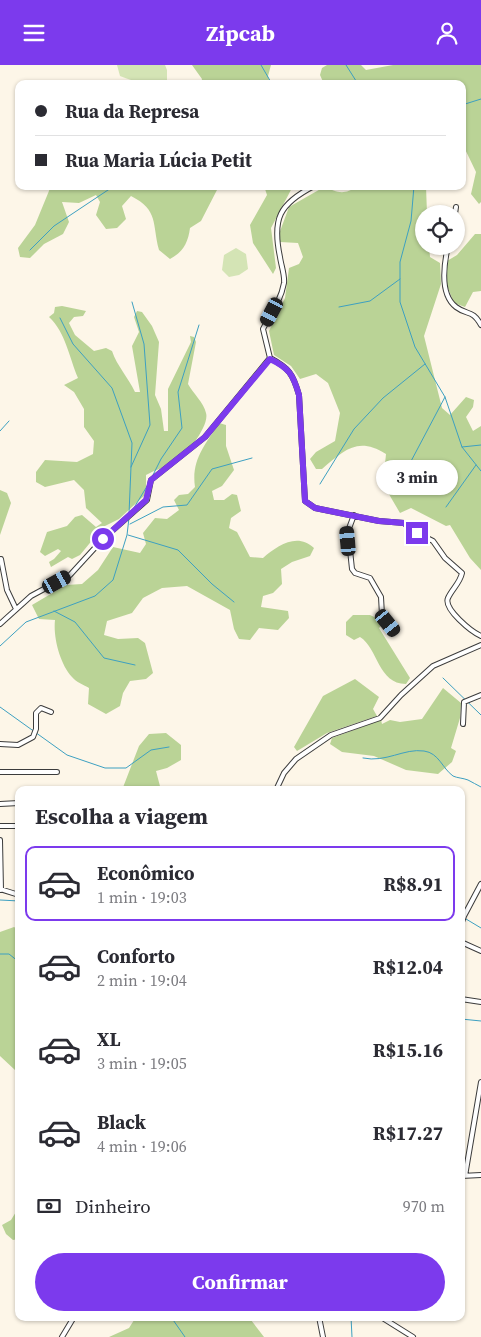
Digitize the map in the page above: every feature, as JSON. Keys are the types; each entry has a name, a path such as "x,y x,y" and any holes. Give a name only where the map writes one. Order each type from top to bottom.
{"street":[{"path":"270,359 263,329 281,296 284,281 275,233 280,217 287,205 297,195 306,190"},
{"path":"447,255 444,281 450,298 458,309 475,315 481,325"},
{"path":"270,359 286,367 295,380 299,395 305,501 315,508 379,521 404,523 417,533 433,541 445,558 462,573 448,599 449,607 467,627 481,636"},
{"path":"0,624 31,596 70,575 103,539 146,500 151,480 205,437 270,359"},
{"path":"354,515 348,531 352,569 355,573 370,578 381,597 382,615 395,631"},
{"path":"1,559 7,591 16,609"},
{"path":"278,786 284,773 303,755 331,735 380,718 401,695 434,666 481,645"},
{"path":"463,724 464,702 481,695"},
{"path":"0,744 18,745 36,734 35,715 38,710 45,708 50,712"},
{"path":"0,772 57,772"},
{"path":"0,804 15,803"},
{"path":"0,825 15,827"},
{"path":"0,840 1,890 15,894"},
{"path":"465,917 481,884"},
{"path":"465,944 481,951"},
{"path":"465,1000 481,1002"},
{"path":"465,1166 481,1082"},
{"path":"465,1176 481,1175"},
{"path":"62,1337 72,1321"},
{"path":"320,1321 323,1337"},
{"path":"388,1321 413,1337"}],"green space":[{"path":"117,65 165,65 167,70 167,80 132,80 120,76"},
{"path":"192,65 271,65 268,76 269,80 202,79"},
{"path":"327,65 361,65 366,70 393,65 481,65 481,202 479,204 471,194 476,172 466,151 466,80 322,80 320,75 322,68"},
{"path":"49,190 217,190 201,221 190,228 184,247 170,259 159,250 150,212 140,201 131,196 122,206 126,219 117,228 106,229 96,215 100,202 96,195 79,203 62,202 69,222 63,234 44,244 30,258 20,257 18,248 35,225"},
{"path":"265,190 291,190 271,228 276,268 273,274 253,243 250,225 267,195"},
{"path":"319,190 344,192 350,190 426,190 427,205 415,205 415,255 430,255 440,263 441,284 424,336 442,408 450,415 466,397 474,400 473,407 466,417 473,431 481,426 481,570 470,558 450,525 446,526 411,508 400,513 383,484 386,454 367,446 359,446 344,452 322,469 316,469 310,459 316,452 335,441 340,413 328,383 316,374 300,379 291,366 274,355 269,331 285,298 289,268 299,264 303,257 298,243 280,242 279,234 289,207"},
{"path":"475,234 481,234 481,291 473,292 465,307 454,303 446,283 447,261 457,255 465,255 465,246"},
{"path":"236,248 246,254 248,269 239,275 229,277 222,270 224,255"},
{"path":"62,306 86,311 83,316 74,317 69,323 75,335 94,351 106,348 112,351 135,392 140,392 132,346 139,332 134,317 137,311 142,312 152,326 159,342 155,395 161,409 164,431 168,431 168,389 191,342 190,336 194,337 196,342 188,384 203,406 206,419 196,441 179,460 146,475 146,494 119,519 103,527 80,555 72,559 68,557 51,567 49,562 61,551 58,549 45,556 40,552 47,532 67,526 75,517 82,515 96,527 102,523 86,508 84,490 74,480 45,487 36,482 36,472 45,460 77,462 93,454 94,441 84,427 84,409 74,392 64,385 78,378 63,338 55,323 49,317 54,313 55,307"},
{"path":"219,423 226,425 226,446 234,470 222,486 212,491 214,500 224,500 232,494 237,495 241,511 231,518 229,528 237,532 250,557 263,558 281,545 294,541 308,543 314,548 310,556 292,562 281,569 282,584 273,593 263,596 261,607 288,611 289,618 278,630 259,628 250,640 239,639 234,629 230,610 187,586 162,588 143,598 132,613 107,621 104,635 118,639 138,638 145,643 153,673 146,679 130,681 123,693 120,706 106,714 88,704 89,688 74,679 64,665 56,642 55,620 39,619 32,605 66,585 82,584 98,570 113,547 140,553 146,544 143,533 155,518 167,519 179,510 174,500 179,495 188,494 195,487 195,469 200,453"},
{"path":"0,490 7,493 11,503 0,535"},
{"path":"353,615 370,615 385,622 379,628 410,678 406,684 397,682 384,672 371,649 360,637 354,640 346,635 346,622"},
{"path":"355,679 379,697 373,709 377,716 327,733 297,751 294,747 323,696"},
{"path":"443,688 461,703 460,718 451,748 456,751 452,762 438,774 406,770 374,756 342,752 330,744 332,738 381,720 382,724 390,720 400,722 422,719"},
{"path":"166,733 181,745 181,760 167,768 156,771 160,786 124,786 139,746 149,734"},
{"path":"15,928 15,1070 0,1056 0,932"},
{"path":"15,1214 15,1240 13,1240 6,1234 2,1225 11,1220"},
{"path":"133,1321 252,1321 264,1337 109,1337 129,1328"}],"waterway":[{"path":"261,65 270,80"},
{"path":"346,65 355,80"},
{"path":"466,104 481,99"},
{"path":"30,250 54,226 108,190"},
{"path":"414,190 411,221 400,262 400,302 415,347 445,397 462,447 481,471"},
{"path":"339,307 370,301 400,279"},
{"path":"131,467 150,425 144,344 132,302"},
{"path":"60,318 73,344 112,388 132,443 129,514"},
{"path":"152,477 161,459 182,428 178,392 199,325"},
{"path":"320,484 354,429 383,398 425,364"},
{"path":"409,465 445,397"},
{"path":"0,431 9,421"},
{"path":"462,447 481,445"},
{"path":"130,524 163,507 187,505 212,469 252,458"},
{"path":"446,507 476,465"},
{"path":"132,511 149,483"},
{"path":"0,646 26,622 95,596 113,580 127,535 129,518"},
{"path":"128,535 178,550 212,584 234,602"},
{"path":"54,611 75,622 104,658 135,665"},
{"path":"443,678 481,715"},
{"path":"0,707 67,755 105,768 126,768 151,750 169,747"},
{"path":"363,758 379,759 409,752 429,752 453,776 468,780 481,787"},
{"path":"0,900 15,901"},
{"path":"466,919 481,928"},
{"path":"0,954 9,954 15,959"},
{"path":"465,1019 481,1021"},
{"path":"174,1321 185,1337"},
{"path":"351,1321 352,1337"}],"route":[{"path":"103,539 146,500 149,495 151,480 205,437 259,369 270,359 286,367 295,380 299,395 303,494 305,501 315,508 379,521 404,523 417,533"}]}
